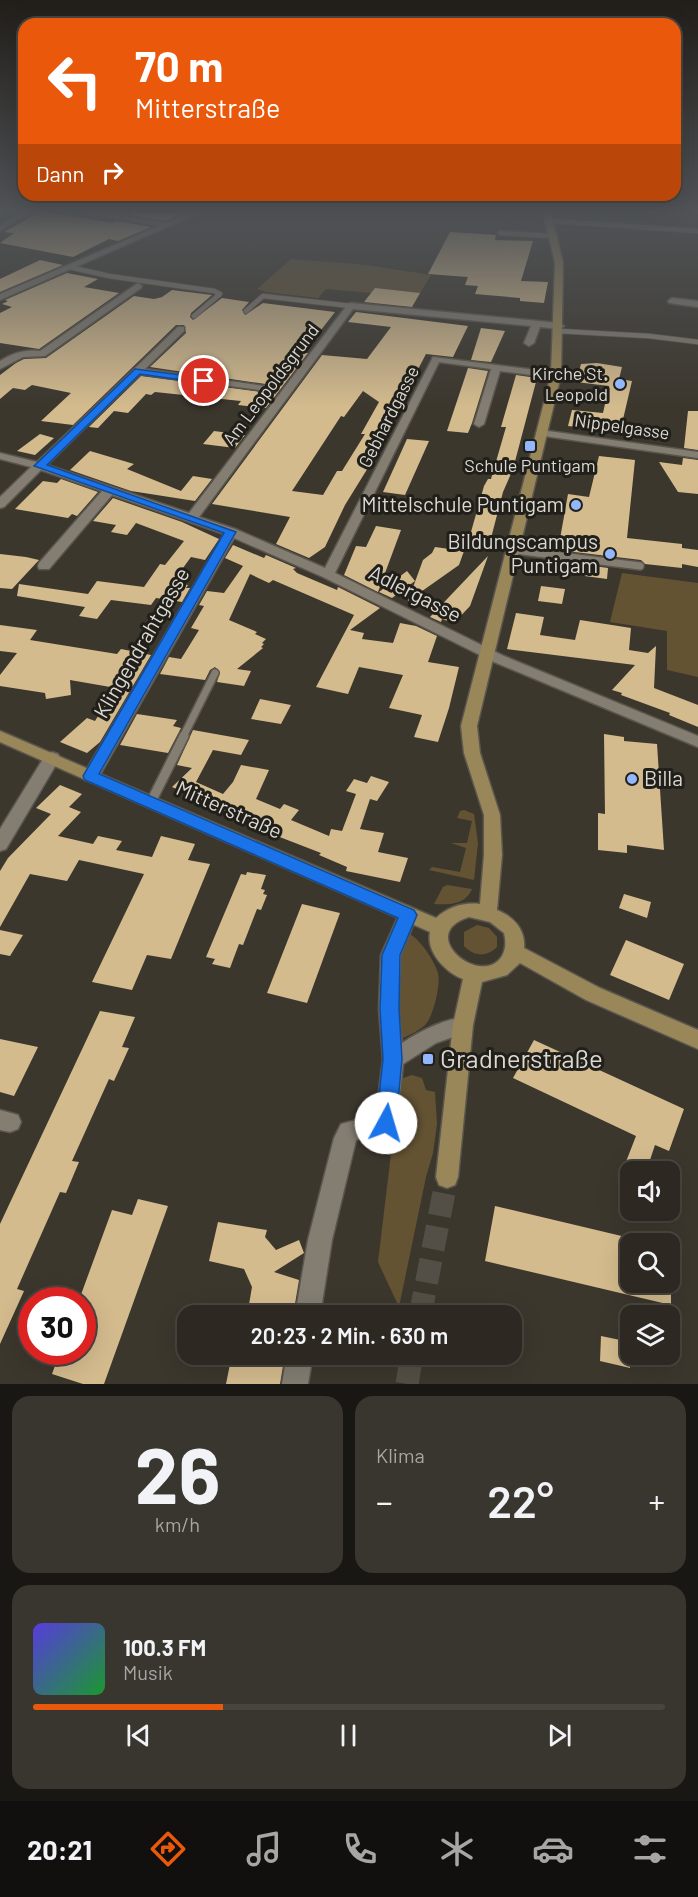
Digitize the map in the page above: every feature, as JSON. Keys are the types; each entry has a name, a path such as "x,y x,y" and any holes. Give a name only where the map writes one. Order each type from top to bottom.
{"main road":[{"path":"488,912 493,855 492,815 472,753 469,726 556,375 559,278"},
{"name":"Mitterstraße","path":"0,736 440,928"},
{"path":"460,911 488,912 506,922 515,937 514,954 509,962 497,971 474,973 452,965 439,948 440,928 452,914 460,911"},
{"path":"514,954 523,955 593,994 698,1040"},
{"path":"447,1177 463,1025 474,973"}],"street":[{"path":"0,297 45,278"},
{"path":"0,366 17,354 28,352 42,354 138,286"},
{"path":"672,301 698,304"},
{"path":"351,306 559,328"},
{"name":"Am Leopoldsgrund","path":"192,518 351,306"},
{"path":"529,343 536,324"},
{"path":"0,504 182,329"},
{"name":"Gebhardgasse","path":"328,574 436,359 556,375"},
{"path":"479,424 496,368"},
{"path":"138,371 271,390"},
{"name":"Nippelgasse","path":"541,433 698,455"},
{"name":"Adlergasse","path":"0,456 40,466 231,532 328,574 487,654 698,742"},
{"path":"44,566 110,490"},
{"name":"Klingendrahtgasse","path":"91,776 231,532"},
{"path":"0,844 52,758"},
{"path":"309,1305 320,1240 345,1138 349,1131 386,1123 393,1059 389,1009 391,955 408,915"},
{"path":"393,1059 429,1037 463,1025"},
{"path":"295,1384 298,1365"}],"lane":[{"path":"120,278 214,291 220,294 194,316"},
{"path":"246,311 263,296 351,306"},
{"path":"559,328 698,342"},
{"path":"514,550 640,566"},
{"path":"151,802 215,673"}],"shaded area":[{"path":"270,278 429,278 418,297 326,289 318,298 257,289"},
{"path":"622,573 698,583 698,677 667,670 667,631 610,622"},
{"path":"464,810 474,814 478,843 474,880 429,870 432,867 460,872 466,848 451,843 467,843 472,821 457,818 460,811"},
{"path":"447,885 472,889 461,901 451,904 434,904 443,887"},
{"path":"477,925 489,928 497,937 497,947 489,953 476,954 464,946 464,932"},
{"path":"407,933 416,939 430,956 439,978 436,1001 427,1022 419,1030 403,1038 398,1036 397,966"},
{"path":"412,1075 422,1078 426,1090 435,1092 437,1124 433,1153 398,1305 378,1262 399,1087 403,1078"}],"building":[{"path":"3,278 34,278 0,292 0,279"},
{"path":"56,278 98,279 84,287 119,293 39,349 0,343 0,313 12,307 2,304 8,301 5,300"},
{"path":"468,278 522,278 521,281 548,282 544,303 520,301 520,298 475,294 478,286 465,285"},
{"path":"375,288 420,293 412,307 364,302"},
{"path":"172,290 212,295 191,313 190,317 193,320 222,298 249,302 242,310 245,315 263,303 335,312 303,353 308,353 266,408 238,405 241,401 155,392 151,395 146,394 128,413 114,411 98,428 89,427 141,376 276,394 277,387 272,385 150,367 186,333 184,325 176,325 73,425 41,421 71,393 32,385 25,390 13,388 0,399 0,375 16,363 24,359 46,358 134,296 154,299"},
{"path":"356,312 468,326 453,357 426,354 392,419 384,437 387,437 345,505 325,547 309,558 276,544 290,517 212,504 322,355 367,359 391,327 348,322","holes":["363,391 379,402 361,434 365,434 342,471 337,471 323,495 292,491 341,416 344,417"]},
{"path":"481,328 505,331 491,362 471,360"},
{"path":"597,363 622,367 619,379 632,381 620,432 568,426 572,410 603,413 609,386 576,382 581,364"},
{"path":"468,368 488,371 472,423 468,433 447,431"},
{"path":"516,375 537,378 513,469 503,492 490,542 469,539 484,486 488,479 491,479 506,427 501,427"},
{"path":"688,411 698,411 698,450 684,448"},
{"path":"214,431 245,435 235,448 203,444"},
{"path":"40,434 54,438 35,455 17,451"},
{"path":"407,439 429,441 405,495 383,492"},
{"path":"90,451 134,464 127,469 181,491 193,476 212,479 195,501 131,491 70,470"},
{"path":"599,456 635,460 627,538 682,544 682,548 698,550 698,567 682,564 682,568 645,564 641,560 558,550 568,494 589,497"},
{"path":"683,458 698,460 698,494 678,492 659,462 682,465"},
{"path":"61,479 98,492 77,516 72,514 68,518 15,509 43,481 57,483"},
{"path":"113,498 182,522 219,539 205,560 191,557 172,583 188,585 186,588 190,588 182,602 156,598 151,605 111,600 97,619 79,616 85,607 17,596 19,584 88,594 97,581 144,587 160,564 165,565 184,541 136,523 127,535 111,532 116,525 93,521"},
{"path":"376,526 401,530 378,592 344,575 356,546 366,547"},
{"path":"233,545 264,558 266,555 296,568 293,569 297,573 337,590 338,587 380,608 350,630 364,633 362,639 393,643 400,623 416,626 437,636 428,662 459,667 438,742 414,737 422,715 389,708 403,675 359,667 348,694 316,687 354,615 273,580 269,583 250,574 229,620 257,632 255,634 266,639 262,643 263,648 237,669 251,671 244,686 217,682 220,672 215,667 210,670 205,680 160,674 169,657 181,659 199,630 191,628 204,606 199,605 207,591 224,593 243,566 225,558"},
{"path":"435,547 464,551 459,565 408,601 423,560 432,553"},
{"path":"0,554 39,560 12,589 0,588"},
{"path":"488,556 470,606 454,623 442,619 441,622 430,617"},
{"path":"558,561 608,568 607,579 555,572"},
{"path":"407,571 415,581 392,598 379,592"},
{"path":"541,586 565,589 562,604 538,601"},
{"path":"516,613 544,617 540,635 575,640 580,620 631,628 629,650 648,653 656,646 654,688 698,705 698,727 612,690 635,665 507,649"},
{"path":"0,625 37,630 30,640 117,654 121,649 151,655 100,742 87,753 60,742 87,718 95,721 108,700 122,687 70,680 71,695 46,699 45,693 0,686 0,675 17,653 0,651"},
{"path":"260,699 291,705 281,724 251,719"},
{"path":"137,714 177,720 173,726 181,728 168,753 120,745"},
{"path":"193,730 249,740 241,755 213,750 196,782 223,794 233,782 241,765 269,770 256,799 280,809 284,804 299,810 291,820 329,836 331,829 342,831 356,794 346,791 354,779 367,783 371,776 389,782 377,801 370,799 360,829 384,833 378,852 408,858 400,882 346,871 347,867 319,855 321,853 259,829 260,827 172,787 192,768 177,765"},
{"name":"Billa","path":"604,734 624,737 624,741 657,744 664,850 627,845 627,853 598,850 598,813 605,814"},
{"path":"60,785 82,794 69,807 81,812 58,836 93,844 98,836 122,841 116,850 152,857 161,836 195,844 188,860 210,864 171,959 147,955 132,990 92,982 144,874 79,860 67,881 30,874 0,927 0,871 8,858 51,814 36,808"},
{"path":"247,872 266,875 261,889 265,890 263,894 267,895 261,910 257,909 243,945 239,944 230,968 212,964 215,959 206,957 241,874 246,875"},
{"path":"624,894 651,902 647,918 619,908"},
{"path":"302,904 340,913 307,1003 267,993"},
{"path":"0,930 23,935 10,956 0,954"},
{"path":"626,940 684,964 669,1000 610,975"},
{"path":"100,1011 135,1017 122,1047 129,1048 114,1081 109,1079 72,1161 79,1162 66,1193 60,1192 17,1289 18,1304 0,1344 0,1224"},
{"path":"0,1039 38,1047 14,1096 0,1092"},
{"path":"534,1040 684,1109 669,1151 655,1145 650,1161 626,1161 636,1136 513,1078"},
{"path":"138,1199 168,1206 104,1384 83,1384 52,1374 55,1365 96,1365 96,1287 84,1287 112,1210 132,1215"},
{"path":"495,1206 620,1236 620,1293 485,1261"},
{"path":"218,1222 267,1230 265,1237 276,1250 299,1240 304,1253 274,1272 299,1280 295,1305 249,1305 252,1287 244,1269 209,1261"},
{"path":"620,1293 671,1293 671,1305"},
{"path":"601,1336 620,1340 620,1365 630,1365 630,1368 600,1361"},
{"path":"230,1365 283,1365 280,1384 226,1384"}],"tunnel":[{"path":"422,1305 447,1177"},
{"path":"407,1384 410,1365"}],"place":[{"name":"Kirche St. Leopold","path":"620,384"},
{"name":"Schule Puntigam","path":"530,446"},
{"name":"Mittelschule Puntigam","path":"576,505"},
{"name":"Bildungscampus Puntigam","path":"610,554"},
{"name":"Billa","path":"632,779"},
{"name":"Gradnerstraße","path":"428,1059"}],"route":[{"path":"204,381 138,371 40,466 231,532 91,776 408,915 391,955 389,1009 393,1059 386,1123"}]}
